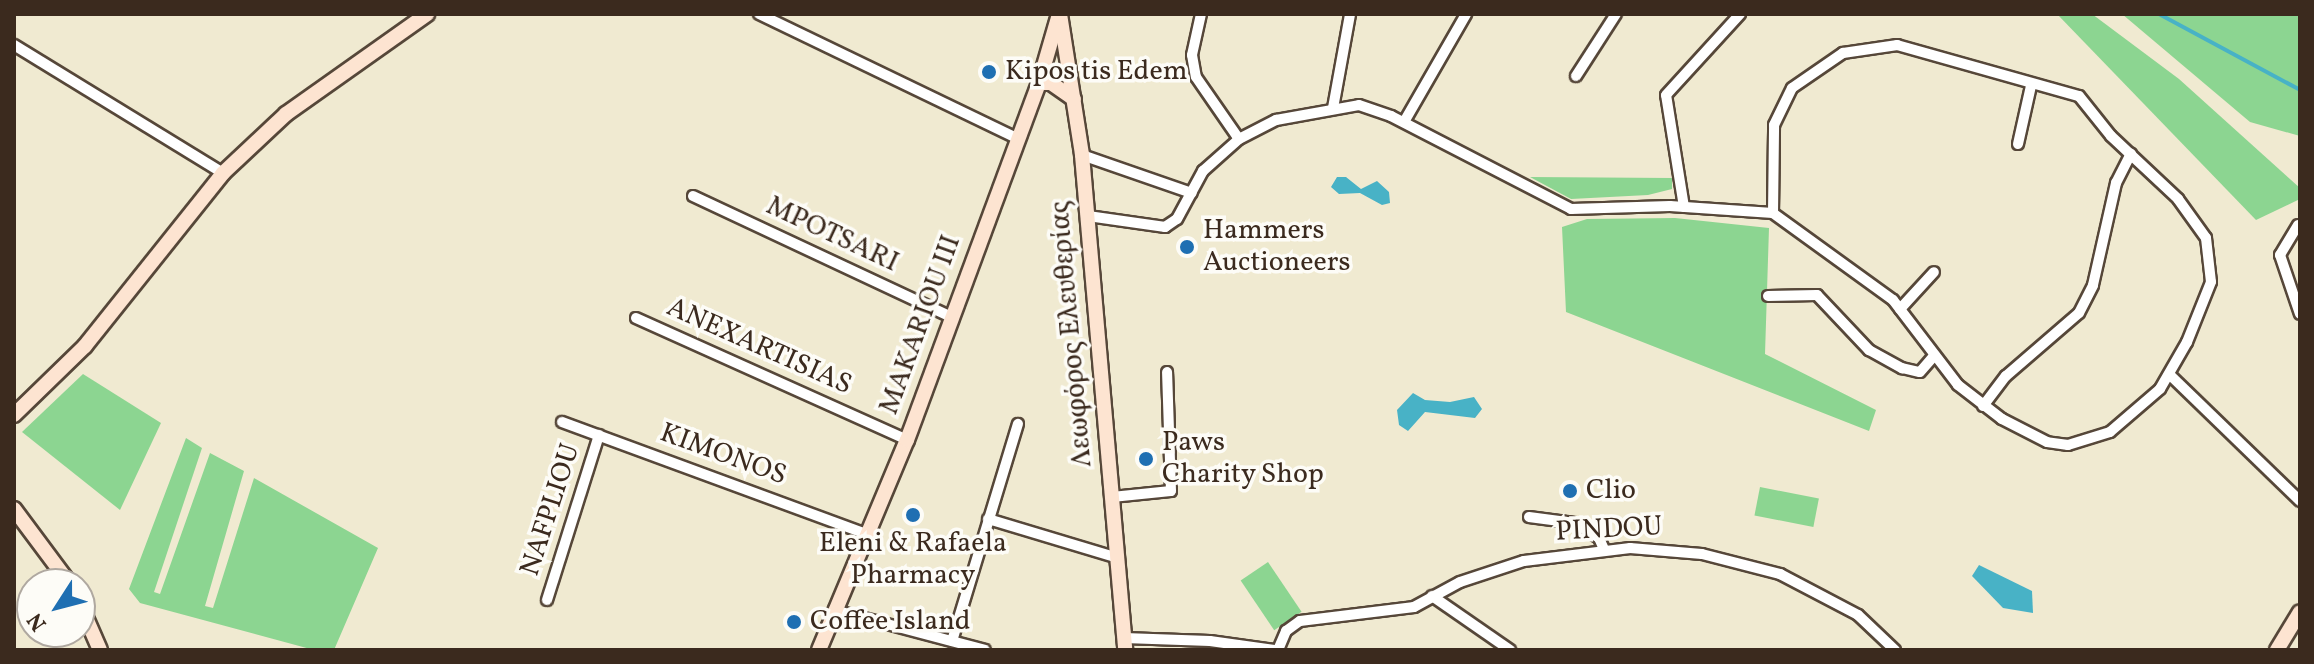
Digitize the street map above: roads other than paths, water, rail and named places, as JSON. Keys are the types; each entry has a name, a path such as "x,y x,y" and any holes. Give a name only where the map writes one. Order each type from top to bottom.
{"main road":[{"path":"14,413 101,327 223,173 286,114 427,14"},
{"name":"MAKARIOU III","path":"819,650 907,440 1039,83 1059,14"},
{"name":"Λεωφόρος Ελευθερίας","path":"1059,14 1082,155 1124,644"},
{"path":"1039,83 1051,83 1074,99"},
{"path":"14,498 60,568"},
{"path":"14,509 48,547"},
{"path":"2277,650 2300,612"}],"street":[{"path":"759,14 1017,138"},
{"path":"1201,14 1192,55 1196,77 1239,139"},
{"path":"1333,108 1350,14"},
{"path":"1404,122 1466,14"},
{"path":"1576,76 1616,14"},
{"path":"1684,207 1666,95 1740,14"},
{"path":"14,45 223,173"},
{"path":"1088,216 1165,227 1177,219 1203,171 1239,139 1264,124 1333,108 1372,107 1571,209 1684,207 1773,213 1900,309 1934,356 1983,406 2047,442 2068,445 2110,432 2131,419 2170,375 2205,303 2213,259 2194,219 2079,96 2031,86 1897,45 1843,53 1792,88 1774,125 1773,213"},
{"path":"2018,144 2031,86"},
{"path":"1983,406 2006,376 2079,313 2093,285 2116,183 2131,154"},
{"path":"1082,155 1192,193"},
{"name":"MPOTSARI","path":"693,196 951,317"},
{"path":"2298,225 2280,255 2300,314"},
{"path":"1900,309 1934,272"},
{"path":"1768,296 1817,295 1869,350 1902,368 1920,372 1934,356"},
{"name":"ANEXARTISIAS","path":"636,318 907,440"},
{"path":"1112,497 1171,491 1167,372"},
{"path":"2170,375 2300,501"},
{"name":"KIMONOS","path":"562,422 866,534"},
{"path":"952,641 1018,424"},
{"name":"NAFPLIOU","path":"547,600 599,435"},
{"path":"1529,517 1575,523 1599,538 1604,549"},
{"path":"988,519 1118,558"},
{"name":"PINDOU","path":"1276,650 1286,631 1300,621 1414,607 1432,596 1512,564 1604,549 1679,551 1780,574 1858,615 1895,650"},
{"path":"1432,596 1510,650"},
{"path":"834,610 985,650"},
{"path":"1124,644 1210,641 1276,650"}],"water":[{"path":"1337,177 1346,177 1361,189 1377,181 1389,192 1390,203 1382,205 1360,193 1339,194 1331,187"},
{"path":"1413,393 1425,400 1450,402 1474,397 1482,409 1475,418 1425,412 1408,431 1399,425 1397,410"},
{"path":"1979,565 2032,591 2033,613 2003,608 1972,576"}],"waterway":[{"path":"2159,14 2300,90"}],"place":[{"name":"Kipos tis Edem","path":"989,72"},
{"name":"Hammers Auctioneers","path":"1187,247"},
{"name":"Paws Charity Shop","path":"1146,459"},
{"name":"Clio","path":"1570,491"},
{"name":"Eleni & Rafaela Pharmacy","path":"913,515"},
{"name":"Coffee Island","path":"794,622"}]}
